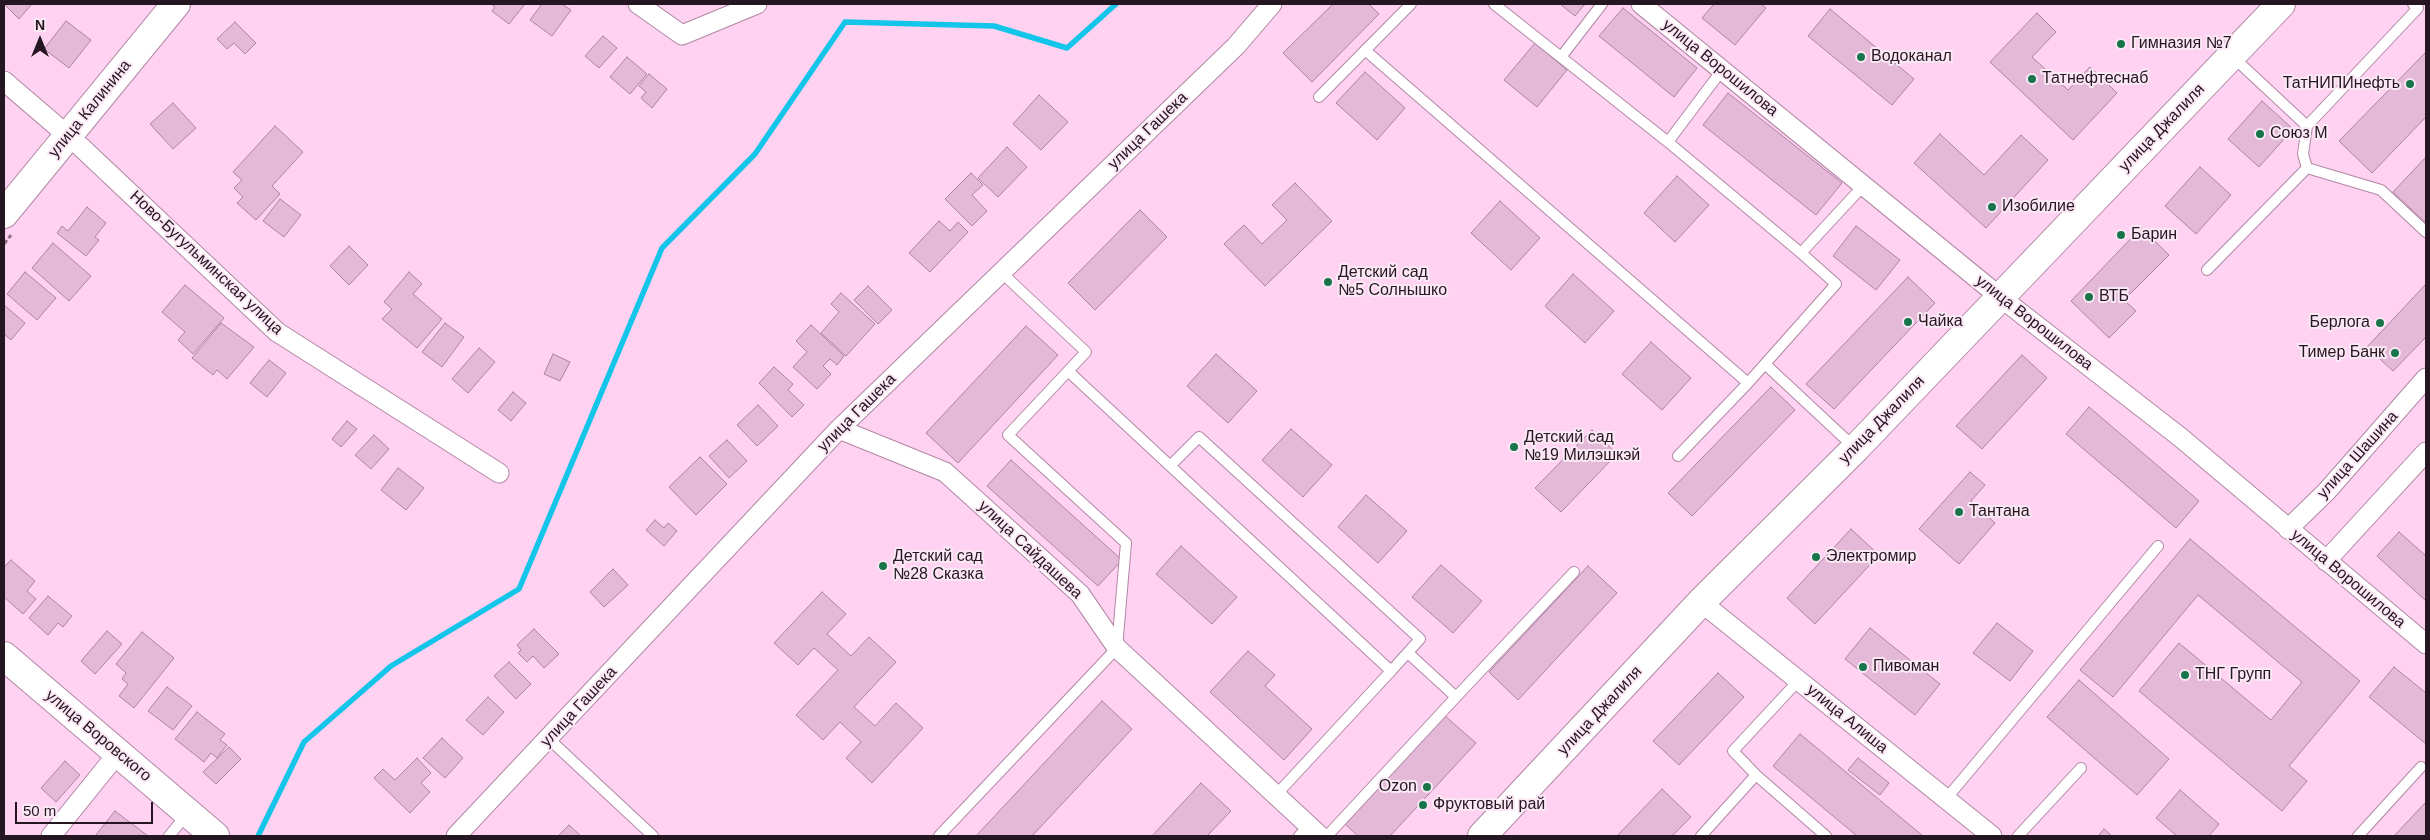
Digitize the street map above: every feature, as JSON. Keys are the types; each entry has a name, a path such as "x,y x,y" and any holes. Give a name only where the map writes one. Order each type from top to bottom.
{"main road":[{"name":"улица Калинина","path":"4,214 176,4"},
{"name":"улица Джалиля","path":"1482,836 1701,602 1856,448 2281,4"},
{"name":"улица Воровского","path":"4,656 215,836"}],"street":[{"path":"638,4 682,35 757,4"},
{"name":"улица Гашека","path":"456,836 839,429 1236,46 1272,4"},
{"name":"улица Ворошилова","path":"1641,4 2000,298 2180,437 2426,644"},
{"name":"Ново-Бугульминская улица","path":"4,82 67,135 277,332 500,473"},
{"name":"улица Шашина","path":"2288,529 2327,491 2426,378"},
{"name":"улица Сайдашева","path":"839,429 945,472 1080,594 1117,648 1276,795 1309,833"},
{"path":"2326,561 2426,452"},
{"name":"улица Алиша","path":"1701,602 1992,836"},
{"path":"51,836 118,753"}],"lane":[{"path":"1319,97 1411,4"},
{"path":"1494,4 1668,142 1836,284 1748,383 1678,456"},
{"path":"1561,57 1602,4"},
{"path":"2308,168 2303,154 2307,126 2418,8 2413,4"},
{"path":"1365,50 1748,383"},
{"path":"2231,56 2307,126"},
{"path":"1668,142 1722,70"},
{"path":"2308,168 2381,190 2426,232"},
{"path":"2208,270 2308,168"},
{"path":"1801,253 1863,186"},
{"path":"939,836 1117,648 1126,543 1008,435 1086,352 1002,273"},
{"path":"1765,364 1856,448"},
{"path":"1068,371 1391,670"},
{"path":"1170,466 1199,437 1420,639 1276,795"},
{"path":"1946,799 2158,546"},
{"path":"1326,836 1574,572"},
{"path":"1408,652 1456,697"},
{"path":"1799,680 1733,751 1756,775 1826,836"},
{"path":"549,739 653,836"},
{"path":"2358,836 2421,767"},
{"path":"2018,836 2081,768"},
{"path":"1701,836 1756,775"},
{"path":"170,836 188,813"}],"building":[{"path":"4,4 32,4 19,19"},
{"path":"491,4 525,4 509,24 492,11 495,7"},
{"path":"542,4 562,4 571,10 552,36 530,20"},
{"path":"1333,4 1369,4 1379,14 1312,82 1283,53"},
{"path":"1560,4 1585,4 1575,16"},
{"path":"1714,4 1761,4 1766,8 1735,45 1702,18"},
{"path":"1623,8 1697,68 1674,97 1599,36"},
{"name":"Водоканал","path":"1830,9 1914,79 1892,105 1808,36"},
{"name":"Татнефтеснаб","path":"2037,13 2056,32 2032,57 2068,90 2090,67 2117,93 2073,140 1990,62"},
{"path":"66,21 91,40 69,68 44,49"},
{"path":"235,22 256,43 245,54 234,43 227,49 217,39"},
{"path":"603,36 617,48 599,68 585,56"},
{"path":"1535,43 1567,70 1537,107 1504,80"},
{"name":"ТатНИПИнефть","path":"2426,52 2426,117 2372,173 2339,141"},
{"path":"627,57 647,74 630,94 610,77"},
{"path":"1365,72 1405,108 1377,140 1336,103"},
{"path":"649,74 667,89 652,108 641,98 646,92 639,86"},
{"path":"1728,93 1842,183 1816,215 1703,125"},
{"path":"1039,95 1068,122 1041,150 1013,124"},
{"name":"Союз М","path":"2262,101 2293,129 2259,167 2228,139"},
{"path":"173,103 196,128 173,149 150,124"},
{"path":"275,126 303,152 272,186 280,194 256,220 237,203 243,197 234,188 242,180 233,172"},
{"path":"1940,134 1984,175 2021,135 2048,160 1986,228 1914,163"},
{"path":"1007,147 1027,167 998,197 978,178"},
{"path":"2426,157 2426,223 2393,192"},
{"path":"2200,167 2231,195 2196,234 2165,206"},
{"path":"971,173 983,185 972,195 987,211 972,226 945,199"},
{"path":"1677,176 1709,205 1675,242 1644,213"},
{"path":"1295,183 1332,221 1265,286 1224,244 1244,225 1262,244 1287,220 1272,205"},
{"path":"280,199 301,215 284,237 263,221"},
{"path":"1500,201 1540,238 1511,270 1471,233"},
{"path":"87,207 106,223 95,237 99,240 86,256 57,233 62,226 68,231"},
{"path":"1140,210 1167,237 1095,310 1068,283"},
{"path":"939,221 950,231 958,222 968,232 930,272 909,253"},
{"path":"1856,226 1900,260 1876,290 1833,256"},
{"path":"2141,228 2169,255 2124,300 2136,311 2109,338 2071,301"},
{"path":"53,243 91,276 69,301 32,268"},
{"path":"349,246 368,265 349,285 330,266"},
{"path":"25,272 56,298 37,320 7,294"},
{"path":"409,272 422,284 413,294 442,319 417,348 382,319 392,309 384,302"},
{"path":"1573,274 1614,311 1585,343 1545,306"},
{"path":"1908,277 1935,303 1834,409 1806,384"},
{"path":"2426,284 2426,337 2393,371 2367,347"},
{"path":"185,285 224,318 193,354 178,340 185,332 162,312"},
{"path":"868,286 892,310 878,324 854,300"},
{"path":"841,293 875,324 846,356 821,333 839,312 831,304"},
{"path":"4,305 25,323 11,340 4,334"},
{"path":"221,323 254,347 227,379 217,370 213,375 192,358"},
{"path":"445,323 464,337 442,367 422,352"},
{"path":"811,325 844,356 837,365 830,359 823,366 831,374 817,389 793,367 807,352 796,341"},
{"path":"1026,326 1058,355 958,463 926,433"},
{"path":"1651,342 1691,378 1662,410 1622,374"},
{"path":"479,348 495,362 468,393 452,379"},
{"path":"553,354 570,362 560,381 544,374"},
{"path":"1216,354 1257,391 1228,423 1187,386"},
{"path":"2022,355 2047,378 1982,449 1956,426"},
{"path":"269,360 286,373 267,397 250,383"},
{"path":"774,367 793,384 788,390 804,405 792,417 759,383"},
{"path":"1771,387 1795,410 1692,516 1668,493"},
{"path":"513,392 526,403 511,421 498,410"},
{"path":"758,405 778,426 757,446 737,425"},
{"path":"2089,407 2199,501 2176,528 2066,434"},
{"path":"347,421 357,429 341,447 332,439"},
{"path":"1291,429 1332,465 1303,497 1262,460"},
{"path":"1592,430 1617,454 1561,512 1535,488"},
{"path":"374,435 389,449 371,469 355,455"},
{"path":"727,440 747,461 729,478 709,456"},
{"path":"700,457 727,484 696,515 669,487"},
{"path":"1011,460 1122,560 1098,586 987,486"},
{"path":"398,468 424,488 406,510 381,490"},
{"name":"Тантана","path":"1970,472 1985,485 1971,501 1995,523 1959,564 1919,529"},
{"path":"1366,495 1407,531 1378,563 1338,527"},
{"path":"655,520 664,528 668,523 677,531 664,546 646,530"},
{"path":"1851,529 1879,555 1815,624 1787,598"},
{"path":"2399,532 2426,556 2426,601 2377,556"},
{"name":"ТНГ Групп","path":"2190,539 2360,681 2289,766 2307,781 2282,811 2139,691 2179,643 2271,720 2302,682 2198,595 2113,697 2080,670"},
{"path":"1181,546 1237,597 1212,624 1156,574"},
{"path":"11,560 35,581 27,591 36,599 23,614 4,597 4,567"},
{"path":"1441,565 1482,601 1453,633 1412,597"},
{"path":"1588,566 1617,593 1518,700 1489,672"},
{"path":"613,569 628,585 604,607 590,592"},
{"path":"822,592 846,614 827,634 851,656 869,637 896,662 854,707 875,726 896,703 923,728 872,783 846,758 861,742 840,722 823,740 796,715 838,670 814,648 798,665 774,643"},
{"path":"48,596 72,616 63,627 58,623 48,635 29,618"},
{"path":"1997,623 2033,651 2010,681 1973,653"},
{"path":"1870,628 1940,684 1915,715 1845,659"},
{"path":"534,629 559,654 544,668 533,656 527,662 518,653 521,650 517,645"},
{"path":"107,631 122,644 95,674 81,661"},
{"path":"142,632 174,658 134,708 119,696 128,684 122,679 126,673 116,664"},
{"path":"1248,651 1275,675 1265,686 1312,729 1284,760 1210,692"},
{"path":"509,662 531,684 516,699 494,676"},
{"path":"2394,667 2426,693 2426,744 2369,697"},
{"path":"1718,673 1744,697 1679,765 1653,741"},
{"path":"2079,680 2169,759 2137,795 2047,717"},
{"path":"167,687 192,706 173,730 148,711"},
{"path":"488,697 504,712 483,735 466,720"},
{"path":"1102,701 1132,729 1032,836 976,836"},
{"path":"197,712 225,734 220,740 227,745 217,758 211,753 204,762 175,739"},
{"path":"1445,716 1476,743 1390,836 1358,836 1345,824"},
{"path":"1800,734 1923,836 1857,836 1773,766"},
{"path":"442,738 463,758 445,778 423,758"},
{"path":"229,747 241,759 216,784 203,772"},
{"path":"417,758 431,773 421,783 430,792 410,813 374,778 383,769 395,780"},
{"path":"1858,758 1889,783 1880,795 1848,770"},
{"path":"65,761 80,775 56,802 41,788"},
{"path":"1201,783 1231,811 1207,836 1152,836"},
{"path":"1662,789 1691,817 1672,836 1617,836"},
{"path":"2180,790 2219,824 2209,836 2177,836 2156,818"},
{"path":"2426,802 2426,836 2394,836"},
{"path":"115,811 148,836 95,836"},
{"path":"569,825 581,836 558,836"},
{"path":"2104,829 2112,836 2098,836"}],"waterway":[{"path":"258,836 304,742 391,666 519,589 662,248 755,154 845,22 994,26 1067,48 1116,4"}],"place":[{"name":"Гимназия №7","path":"2121,44"},
{"name":"Водоканал","path":"1861,57"},
{"name":"Татнефтеснаб","path":"2032,79"},
{"name":"ТатНИПИнефть","path":"2410,84"},
{"name":"Союз М","path":"2260,134"},
{"name":"Изобилие","path":"1992,207"},
{"name":"Барин","path":"2121,235"},
{"name":"Детский сад №5 Солнышко","path":"1328,282"},
{"name":"ВТБ","path":"2089,297"},
{"name":"Чайка","path":"1908,322"},
{"name":"Берлога","path":"2380,323"},
{"name":"Тимер Банк","path":"2395,353"},
{"name":"Детский сад №19 Милэшкэй","path":"1514,447"},
{"name":"Тантана","path":"1959,512"},
{"name":"Электромир","path":"1816,557"},
{"name":"Детский сад №28 Сказка","path":"883,566"},
{"name":"Пивоман","path":"1863,667"},
{"name":"ТНГ Групп","path":"2185,675"},
{"name":"Ozon","path":"1427,787"},
{"name":"Фруктовый рай","path":"1423,805"}]}
